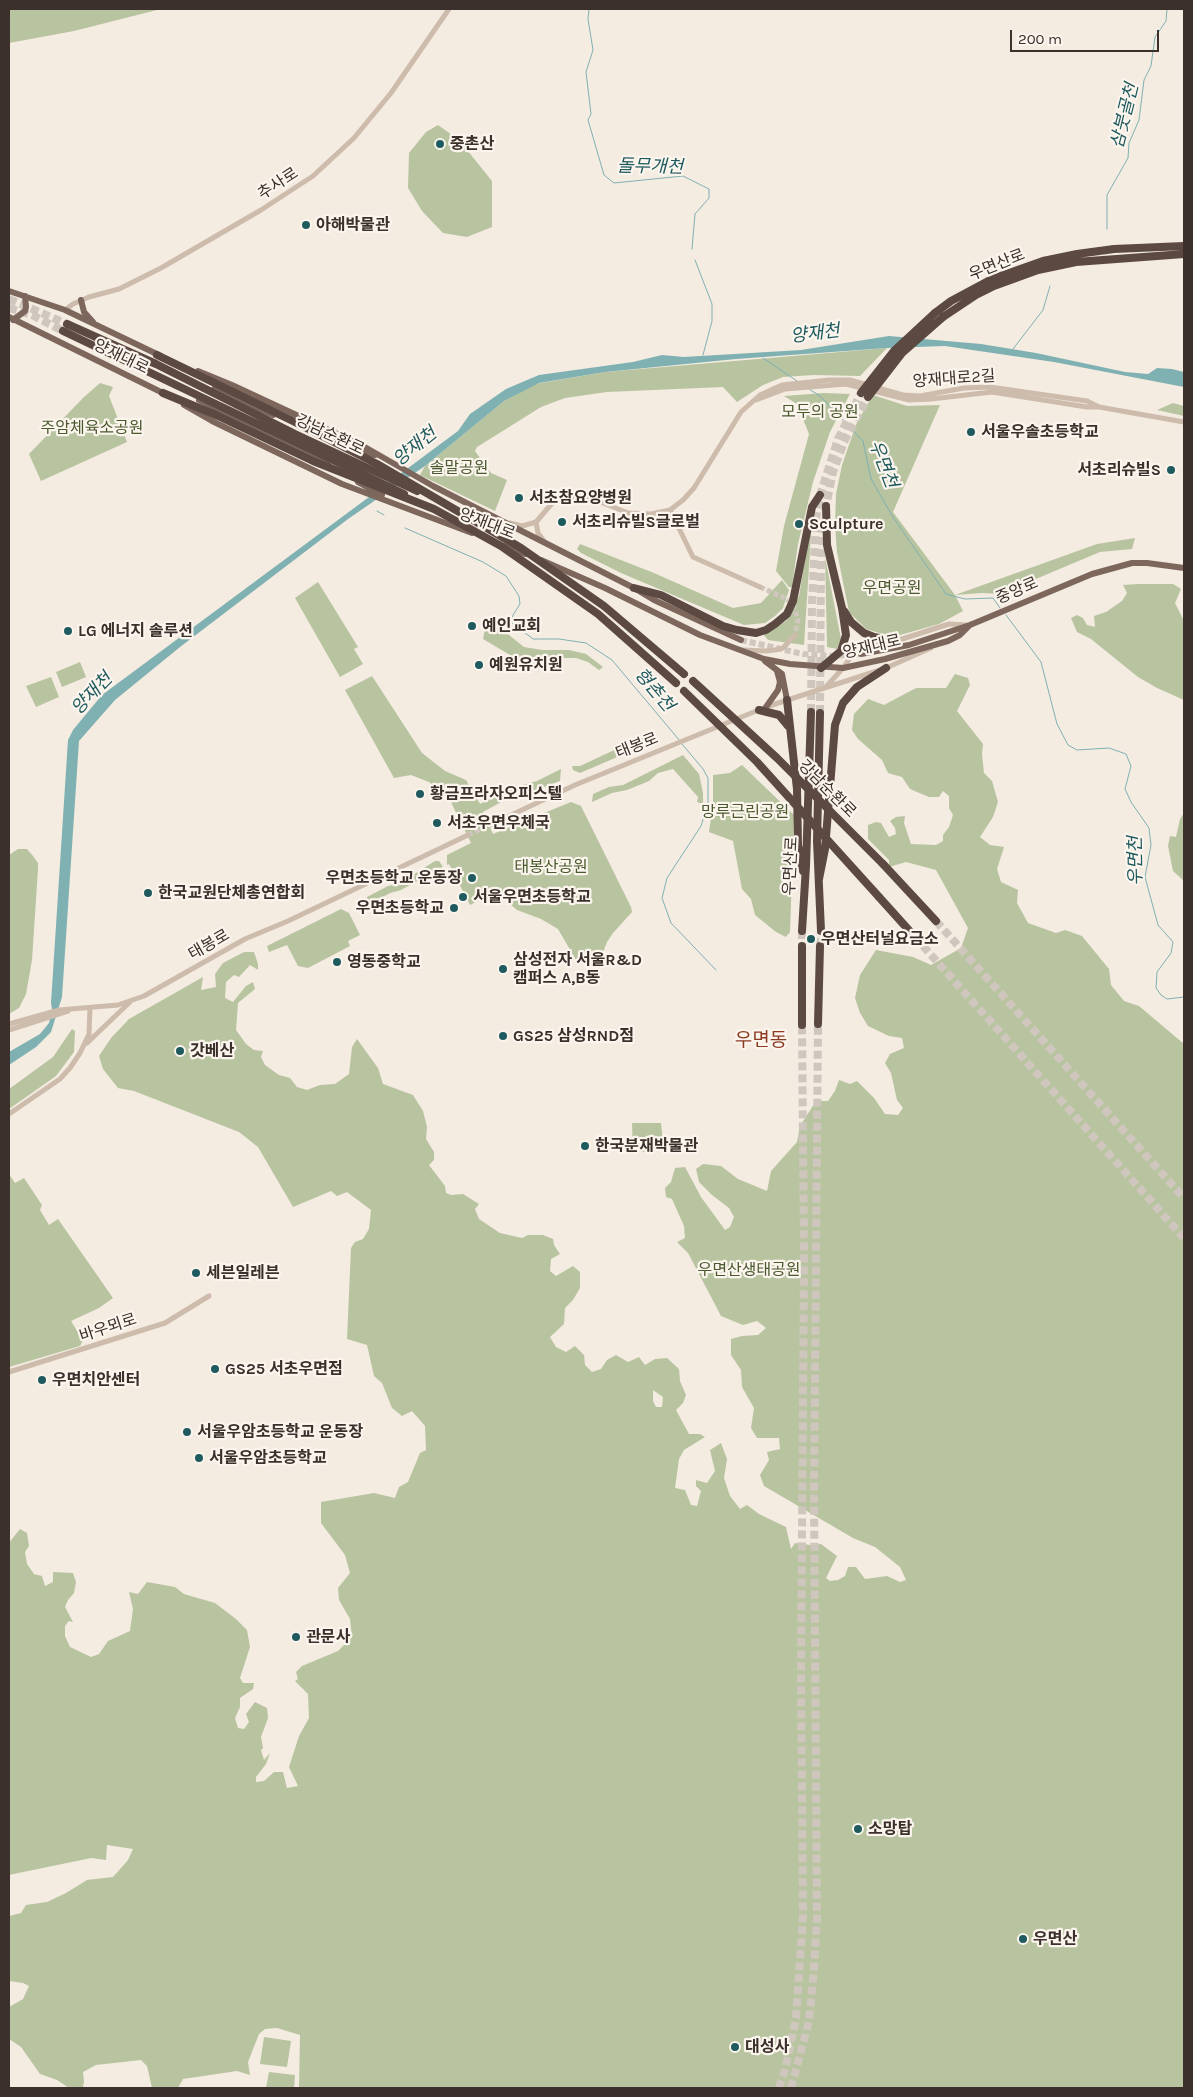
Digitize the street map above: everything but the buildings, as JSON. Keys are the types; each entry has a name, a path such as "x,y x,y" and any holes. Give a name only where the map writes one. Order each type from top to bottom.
{"highway":[{"name":"우면산로","path":"1184,246 1114,249 1077,254 1043,262 992,279 952,301 935,313 894,351 865,395 902,353 943,317 976,295 994,286 1038,270 1076,262 1184,254"},
{"name":"양재대로","path":"156,364 65,327 135,367 293,437"},
{"path":"158,355 376,464 437,500"},
{"name":"강남순환로","path":"156,364 501,546 555,582 598,614 676,683"},
{"path":"163,392 320,464 434,509"},
{"name":"강남순환로","path":"293,437 437,500 491,530 560,574 604,606 684,674"},
{"path":"634,588 661,595 730,628 756,633 766,630 787,614 793,600 812,506 820,495"},
{"path":"821,668 839,654 844,645 846,635 842,608 827,544 826,506"},
{"path":"842,608 851,622 864,633 874,638 896,641"},
{"path":"818,879 825,849 834,734 838,714 850,693 863,682 886,668"},
{"name":"강남순환로","path":"693,681 777,758 883,864 936,921"},
{"name":"강남순환로","path":"684,691 757,762 916,937"},
{"path":"788,700 789,728 797,788 798,845 804,877"},
{"path":"762,708 779,715 789,728"},
{"name":"우면산로","path":"802,931 811,712"},
{"name":"우면산로","path":"820,712 818,879 821,931"},
{"path":"802,946 802,1025"},
{"path":"818,1024 820,946"}],"main road":[{"name":"양재대로","path":"9,291 65,310 158,355 232,385 389,459 433,486 500,521 634,588 654,600 741,640"},
{"path":"11,318 25,311 25,296"},
{"path":"81,300 88,318 104,330"},
{"name":"양재대로","path":"11,318 163,392 212,421 350,488 399,504 555,565 700,635 760,658 821,668 843,668 941,644 960,635 970,625"},
{"path":"156,364 336,443 389,459"},
{"path":"135,367 221,412 313,455 352,479 399,504"},
{"name":"중앙로","path":"861,654 909,645 970,625 1092,574 1132,563 1184,568"},
{"path":"760,658 776,668 784,677 788,700"},
{"path":"762,708 778,690 780,678 776,668"}],"street":[{"name":"추사로","path":"65,310 81,300 119,289 161,268 261,210 313,176 354,138 391,94 449,9"},
{"name":"양재대로2길","path":"670,510 694,488 735,421 746,408 760,395 783,387 816,383 846,384 909,400 931,400 971,393 992,392 1087,407 1098,407 1184,422"},
{"path":"500,521 522,526 536,522 554,501 573,496 593,499 628,513 651,514 670,510 693,557 760,587"},
{"path":"536,522 538,533 546,544"},
{"path":"825,688 855,651 860,648 896,641 949,624 970,625"},
{"path":"737,650 775,650 783,648 795,636"},
{"name":"태봉로","path":"490,825 575,785 762,708 886,668 941,644"},
{"name":"태봉로","path":"75,1008 90,1008 132,1001 154,991 245,938 288,921 468,835"},
{"path":"85,1045 132,1001"},
{"path":"9,1024 39,1014 75,1008"},
{"path":"9,1030 75,1008"},
{"path":"9,1114 60,1079 70,1068 85,1045 89,1034 90,1008"},
{"name":"바우뫼로","path":"9,1372 165,1323 209,1296"}],"green space":[{"path":"9,9 161,9 74,31 9,43"},
{"path":"438,125 459,140 492,181 492,227 467,237 443,233 422,211 408,188 409,153 426,132"},
{"name":"솔말공원","path":"887,348 860,376 814,375 783,377 763,385 737,402 723,387 607,392 565,398 541,407 477,447 475,451 491,473 507,480 495,511 420,475 425,466 504,401 535,384 605,372"},
{"name":"주암체육소공원","path":"100,383 113,387 109,396 127,442 41,481 29,454"},
{"name":"모두의 공원","path":"824,393 850,394 830,432 813,482 798,544 792,587 789,587 776,571 784,526 809,434 797,404 784,396"},
{"name":"우면공원","path":"873,395 907,406 940,405 893,512 955,595 963,611 939,624 893,637 866,629 849,612 837,552 835,525 836,494 842,465 857,422"},
{"path":"1173,403 1184,406 1184,416 1157,410"},
{"path":"812,520 804,645 768,640 763,634 786,621 799,596"},
{"path":"1135,538 1132,549 1100,552 1000,594 955,595 1097,544"},
{"path":"580,544 654,573 733,608 761,603 782,580 789,590 783,608 775,616 765,623 744,625 621,573 581,553 577,549"},
{"name":"우면공원","path":"825,557 841,639 837,649 827,647"},
{"path":"318,582 358,647 354,649 363,664 340,677 295,598"},
{"path":"1173,584 1181,589 1175,603 1184,621 1184,700 1138,677 1091,639 1077,632 1071,618 1077,615 1083,618 1087,625 1095,627 1094,616 1106,612 1122,601 1127,593 1123,585"},
{"path":"486,623 500,623 509,635 524,647 542,650 569,650 586,654 603,667 599,670 588,662 576,658 562,658 526,670 515,658 483,639"},
{"path":"80,662 86,677 62,687 56,672"},
{"name":"우면산","path":"955,674 968,678 970,685 957,711 983,744 984,773 992,781 998,802 993,817 980,837 990,845 1004,847 997,869 1001,882 1018,890 1017,903 1028,923 1056,933 1065,930 1082,936 1109,969 1111,985 1124,1001 1139,1006 1184,1044 1184,2088 299,2088 300,2035 277,2028 265,2029 259,2034 248,2062 250,2075 237,2071 183,2079 178,2088 152,2088 147,2066 141,2060 96,2065 83,2072 83,2087 69,2088 57,2080 40,2074 21,2047 9,2039 9,2007 23,1999 29,1986 9,1981 9,1916 21,1913 26,1905 47,1902 87,1880 113,1877 128,1860 133,1849 107,1845 106,1860 91,1858 9,1875 9,1543 20,1529 27,1533 29,1546 25,1552 27,1564 34,1574 42,1576 45,1586 53,1582 53,1572 73,1573 76,1582 74,1593 65,1607 73,1622 69,1621 65,1626 65,1636 70,1647 91,1657 99,1654 108,1641 130,1631 133,1609 129,1592 138,1594 147,1582 175,1587 184,1594 215,1603 236,1619 247,1630 250,1647 240,1678 243,1683 254,1683 253,1689 240,1698 240,1707 235,1718 238,1728 244,1729 249,1722 246,1714 255,1702 267,1708 268,1718 261,1737 263,1748 261,1750 264,1760 270,1753 266,1764 256,1777 256,1782 264,1781 274,1772 283,1772 287,1788 298,1786 289,1767 299,1736 309,1718 308,1694 295,1681 298,1679 296,1672 302,1666 338,1651 352,1637 350,1619 339,1600 338,1588 350,1573 345,1555 321,1523 321,1502 374,1493 395,1498 399,1487 408,1482 420,1453 426,1450 425,1426 412,1411 402,1416 392,1408 382,1383 374,1376 367,1345 347,1339 351,1248 355,1242 363,1239 369,1229 371,1210 347,1192 337,1196 331,1191 293,1207 258,1147 239,1132 134,1091 118,1088 103,1069 99,1056 111,1038 129,1019 203,977 201,990 216,987 215,974 223,963 244,952 254,952 258,970 250,965 239,977 234,975 226,982 225,998 233,1002 246,986 253,982 255,989 238,1003 236,1030 246,1044 254,1050 263,1051 261,1057 265,1065 279,1075 290,1078 297,1087 307,1090 320,1085 335,1084 349,1074 352,1047 357,1039 378,1068 383,1084 413,1095 423,1111 427,1127 426,1139 434,1152 434,1160 429,1165 445,1186 446,1193 451,1195 463,1194 479,1204 475,1209 479,1219 500,1233 522,1238 528,1235 543,1235 553,1239 554,1245 560,1254 551,1259 550,1271 556,1276 573,1266 580,1272 580,1288 573,1300 565,1308 564,1324 550,1337 556,1347 566,1352 575,1346 584,1355 585,1365 592,1372 601,1369 607,1360 616,1355 628,1362 639,1357 645,1365 655,1359 667,1358 679,1369 680,1381 686,1395 683,1403 676,1410 689,1434 700,1434 705,1437 684,1450 679,1459 675,1488 685,1490 691,1505 697,1506 701,1491 696,1486 696,1480 707,1483 715,1471 710,1450 721,1443 727,1459 724,1478 730,1496 740,1509 747,1505 759,1514 786,1527 791,1549 795,1543 821,1544 837,1556 826,1578 830,1581 838,1580 845,1576 848,1567 856,1567 865,1579 887,1576 900,1582 906,1580 900,1567 875,1547 853,1538 764,1486 760,1475 769,1460 767,1452 780,1449 779,1438 757,1438 751,1428 754,1408 742,1387 741,1370 731,1355 731,1339 758,1335 766,1328 757,1321 743,1325 721,1316 688,1253 677,1242 685,1238 684,1226 672,1199 666,1197 665,1188 671,1182 675,1168 685,1167 701,1197 725,1230 730,1227 734,1217 729,1208 699,1182 696,1169 703,1164 721,1166 738,1179 767,1191 771,1171 797,1142 800,1126 816,1101 828,1101 835,1091 839,1080 850,1084 857,1081 874,1098 885,1114 898,1115 903,1108 897,1100 891,1073 885,1063 890,1054 904,1048 902,1038 889,1036 868,1026 860,1013 855,998 860,975 876,950 913,957 931,965 961,948 968,928 936,870 906,862 889,867 889,860 868,839 868,825 876,822 881,823 889,837 896,834 895,828 890,821 896,817 905,816 904,823 911,844 936,845 943,841 943,835 949,827 953,815 949,808 949,796 943,791 939,797 929,797 910,789 902,777 888,773 882,760 858,739 852,730 854,714 868,699 884,705 916,688 946,688","holes":["653,1390 663,1397 662,1407 656,1407 653,1401"]},
{"name":"태봉산공원","path":"372,676 422,753 445,771 466,780 480,804 511,788 537,781 561,769 560,781 531,792 514,795 483,812 493,834 571,802 581,806 632,912 607,942 600,960 576,960 558,929 541,919 517,910 496,892 470,905 449,864 447,865 447,855 471,843 448,796 429,782 411,775 394,778 345,690"},
{"path":"51,677 59,697 36,707 26,686"},
{"path":"653,732 657,740 580,773 573,770 572,766 580,766"},
{"path":"683,755 699,774 703,804 697,802 698,797 673,769 658,773 649,781 627,790 612,793 592,802 593,794 609,787 623,785"},
{"name":"망루근린공원","path":"742,765 794,815 790,932 786,937 776,932 755,915 751,899 742,889 733,841 709,832 713,804 713,775 730,773"},
{"path":"1184,813 1184,881 1173,871 1168,846 1170,836 1176,837 1180,819"},
{"path":"18,849 27,849 38,863 38,869 32,960 26,994 19,1008 9,1014 9,855"},
{"path":"435,861 439,861 443,867 401,890 390,893 369,904 367,908 365,905 367,897 388,886 400,883"},
{"path":"341,909 349,913 360,935 348,941 350,946 308,968 298,966 287,945 269,952 267,946"},
{"path":"72,1029 75,1031 74,1052 56,1076 9,1109 9,1089 53,1057"},
{"path":"632,1123 661,1123 663,1142 654,1151 633,1152"},
{"path":"9,1174 15,1183 24,1178 42,1205 40,1210 49,1225 58,1219 113,1298 99,1308 71,1321 77,1331 87,1326 89,1329 80,1346 9,1367"},
{"path":"264,2037 291,2041 287,2067 260,2064"},
{"path":"269,2072 295,2075 294,2088 266,2088"}],"water":[{"path":"889,336 981,344 1036,353 1125,372 1148,374 1157,368 1172,369 1184,372 1184,387 1054,362 945,346 887,348 736,359 605,372 539,383 504,401 425,466 348,519 180,647 115,700 79,741 62,997 51,1032 36,1047 9,1065 9,1052 40,1034 49,1023 52,1009 68,740 73,730 102,695 458,431 470,414 506,389 539,375 633,362 662,355 684,357 801,350"}],"waterway":[{"name":"돌무개천","path":"589,9 588,19 593,50 586,72 591,114 588,120 604,175 614,183 683,176 709,189 709,198 695,214 692,249"},
{"name":"삼붓골천","path":"1107,229 1107,195 1128,158 1129,143 1139,120 1144,80 1151,66 1155,37 1166,21 1167,9"},
{"name":"돌무개천","path":"695,260 712,304 712,321 703,355"},
{"name":"삼붓골천","path":"1013,349 1043,310 1050,286"},
{"name":"우면천","path":"763,358 797,381"},
{"name":"우면천","path":"809,389 820,396 863,441 871,479 893,517 946,594 965,599 993,598 1000,608"},
{"name":"형촌천","path":"377,511 384,515"},
{"name":"형촌천","path":"405,528 483,562 506,576 519,596 520,604 511,622 533,639 559,639 586,643 612,660 680,741"},
{"name":"우면천","path":"1006,615 1041,662 1057,724 1068,745 1077,750 1109,748 1126,754 1131,766 1125,789 1131,802 1149,828 1151,845 1145,877 1158,925 1173,942 1171,953 1157,972 1156,988 1167,999 1184,997"},
{"name":"형촌천","path":"682,744 708,778 708,804 701,826 667,878 662,898 671,923 716,970"}],"tunnel":[{"path":"9,299 67,324"},
{"path":"9,308 32,315 63,331"},
{"path":"811,712 812,603 816,519 820,495 838,439 861,393"},
{"path":"825,511 833,472 844,442 868,397"},
{"path":"820,713 821,558 824,525"},
{"path":"760,587 787,599 793,605 798,619 795,635"},
{"path":"741,640 803,654 832,656 861,654"},
{"path":"468,835 490,825"},
{"path":"936,921 1184,1198"},
{"path":"802,931 802,946"},
{"path":"820,946 821,931"},
{"path":"915,937 1184,1238"},
{"path":"791,2088 809,2021 817,1917 814,1497 818,1024"},
{"path":"779,2088 785,2070 796,2018 803,1916 801,1675 804,1259 802,1025"}],"place":[{"name":"중촌산","path":"440,144"},
{"name":"아해박물관","path":"306,225"},
{"name":"서울우솔초등학교","path":"971,432"},
{"name":"서초리슈빌S","path":"1171,470"},
{"name":"서초참요양병원","path":"519,498"},
{"name":"서초리슈빌S글로벌","path":"562,522"},
{"name":"Sculpture","path":"799,524"},
{"name":"예인교회","path":"472,626"},
{"name":"LG 에너지 솔루션","path":"68,631"},
{"name":"예원유치원","path":"479,665"},
{"name":"황금프라자오피스텔","path":"420,794"},
{"name":"서초우면우체국","path":"437,823"},
{"name":"우면초등학교 운동장","path":"472,878"},
{"name":"한국교원단체총연합회","path":"148,893"},
{"name":"서울우면초등학교","path":"463,897"},
{"name":"우면초등학교","path":"454,908"},
{"name":"우면산터널요금소","path":"811,939"},
{"name":"영동중학교","path":"337,962"},
{"name":"삼성전자 서울R&D 캠퍼스 A,B동","path":"503,969"},
{"name":"GS25 삼성RND점","path":"503,1036"},
{"name":"갓베산","path":"180,1051"},
{"name":"한국분재박물관","path":"585,1146"},
{"name":"세븐일레븐","path":"196,1273"},
{"name":"GS25 서초우면점","path":"215,1369"},
{"name":"우면치안센터","path":"42,1380"},
{"name":"서울우암초등학교 운동장","path":"187,1432"},
{"name":"서울우암초등학교","path":"199,1458"},
{"name":"관문사","path":"296,1637"},
{"name":"소망탑","path":"858,1829"},
{"name":"우면산","path":"1023,1939"},
{"name":"대성사","path":"735,2047"}],"district":[{"name":"우면동","path":"761,1041"}],"water label":[{"name":"양재천","path":"815,334"},
{"name":"양재천","path":"415,447"},
{"name":"양재천","path":"92,694"}],"park label":[{"name":"우면산생태공원","path":"749,1270"}]}
